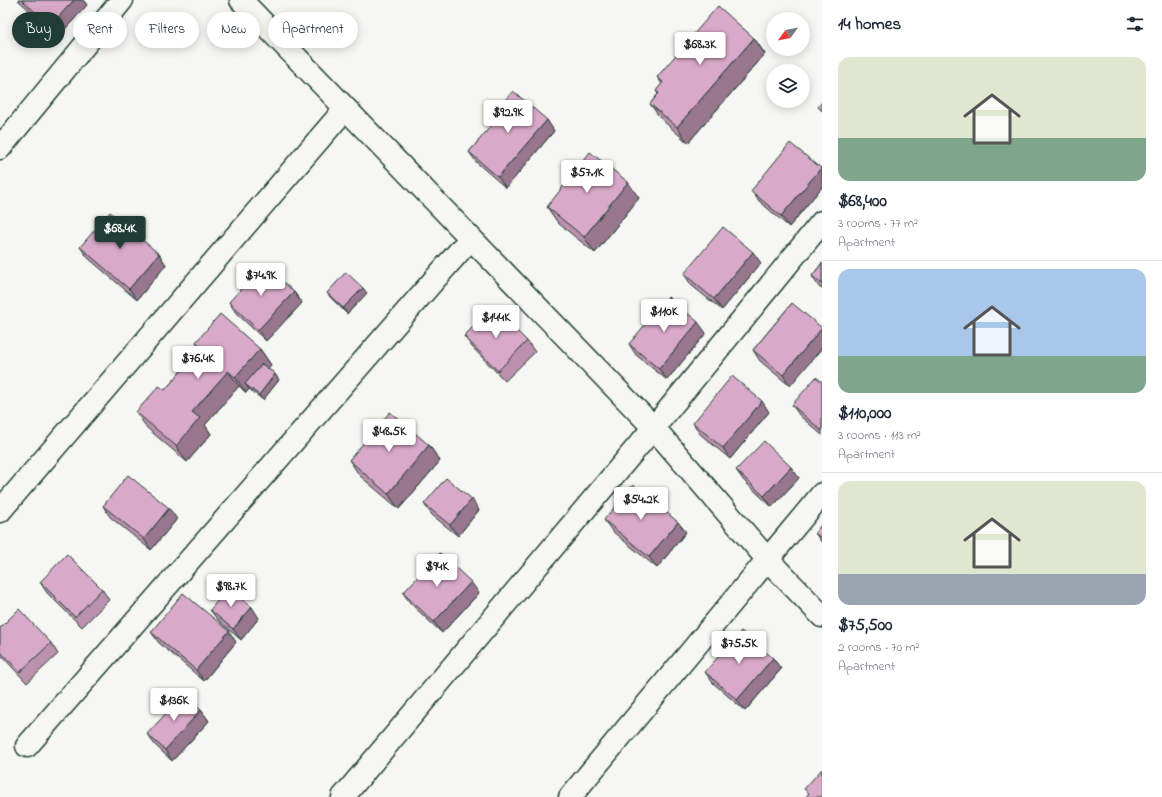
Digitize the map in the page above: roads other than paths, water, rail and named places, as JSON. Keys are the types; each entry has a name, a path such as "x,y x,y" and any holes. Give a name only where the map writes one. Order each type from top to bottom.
{"street":[{"path":"0,148 122,0"},
{"path":"241,0 653,427 768,560 822,616"},
{"path":"0,511 345,109"},
{"path":"343,797 653,427 822,222"},
{"path":"27,746 470,239"},
{"path":"570,797 822,494"}]}
